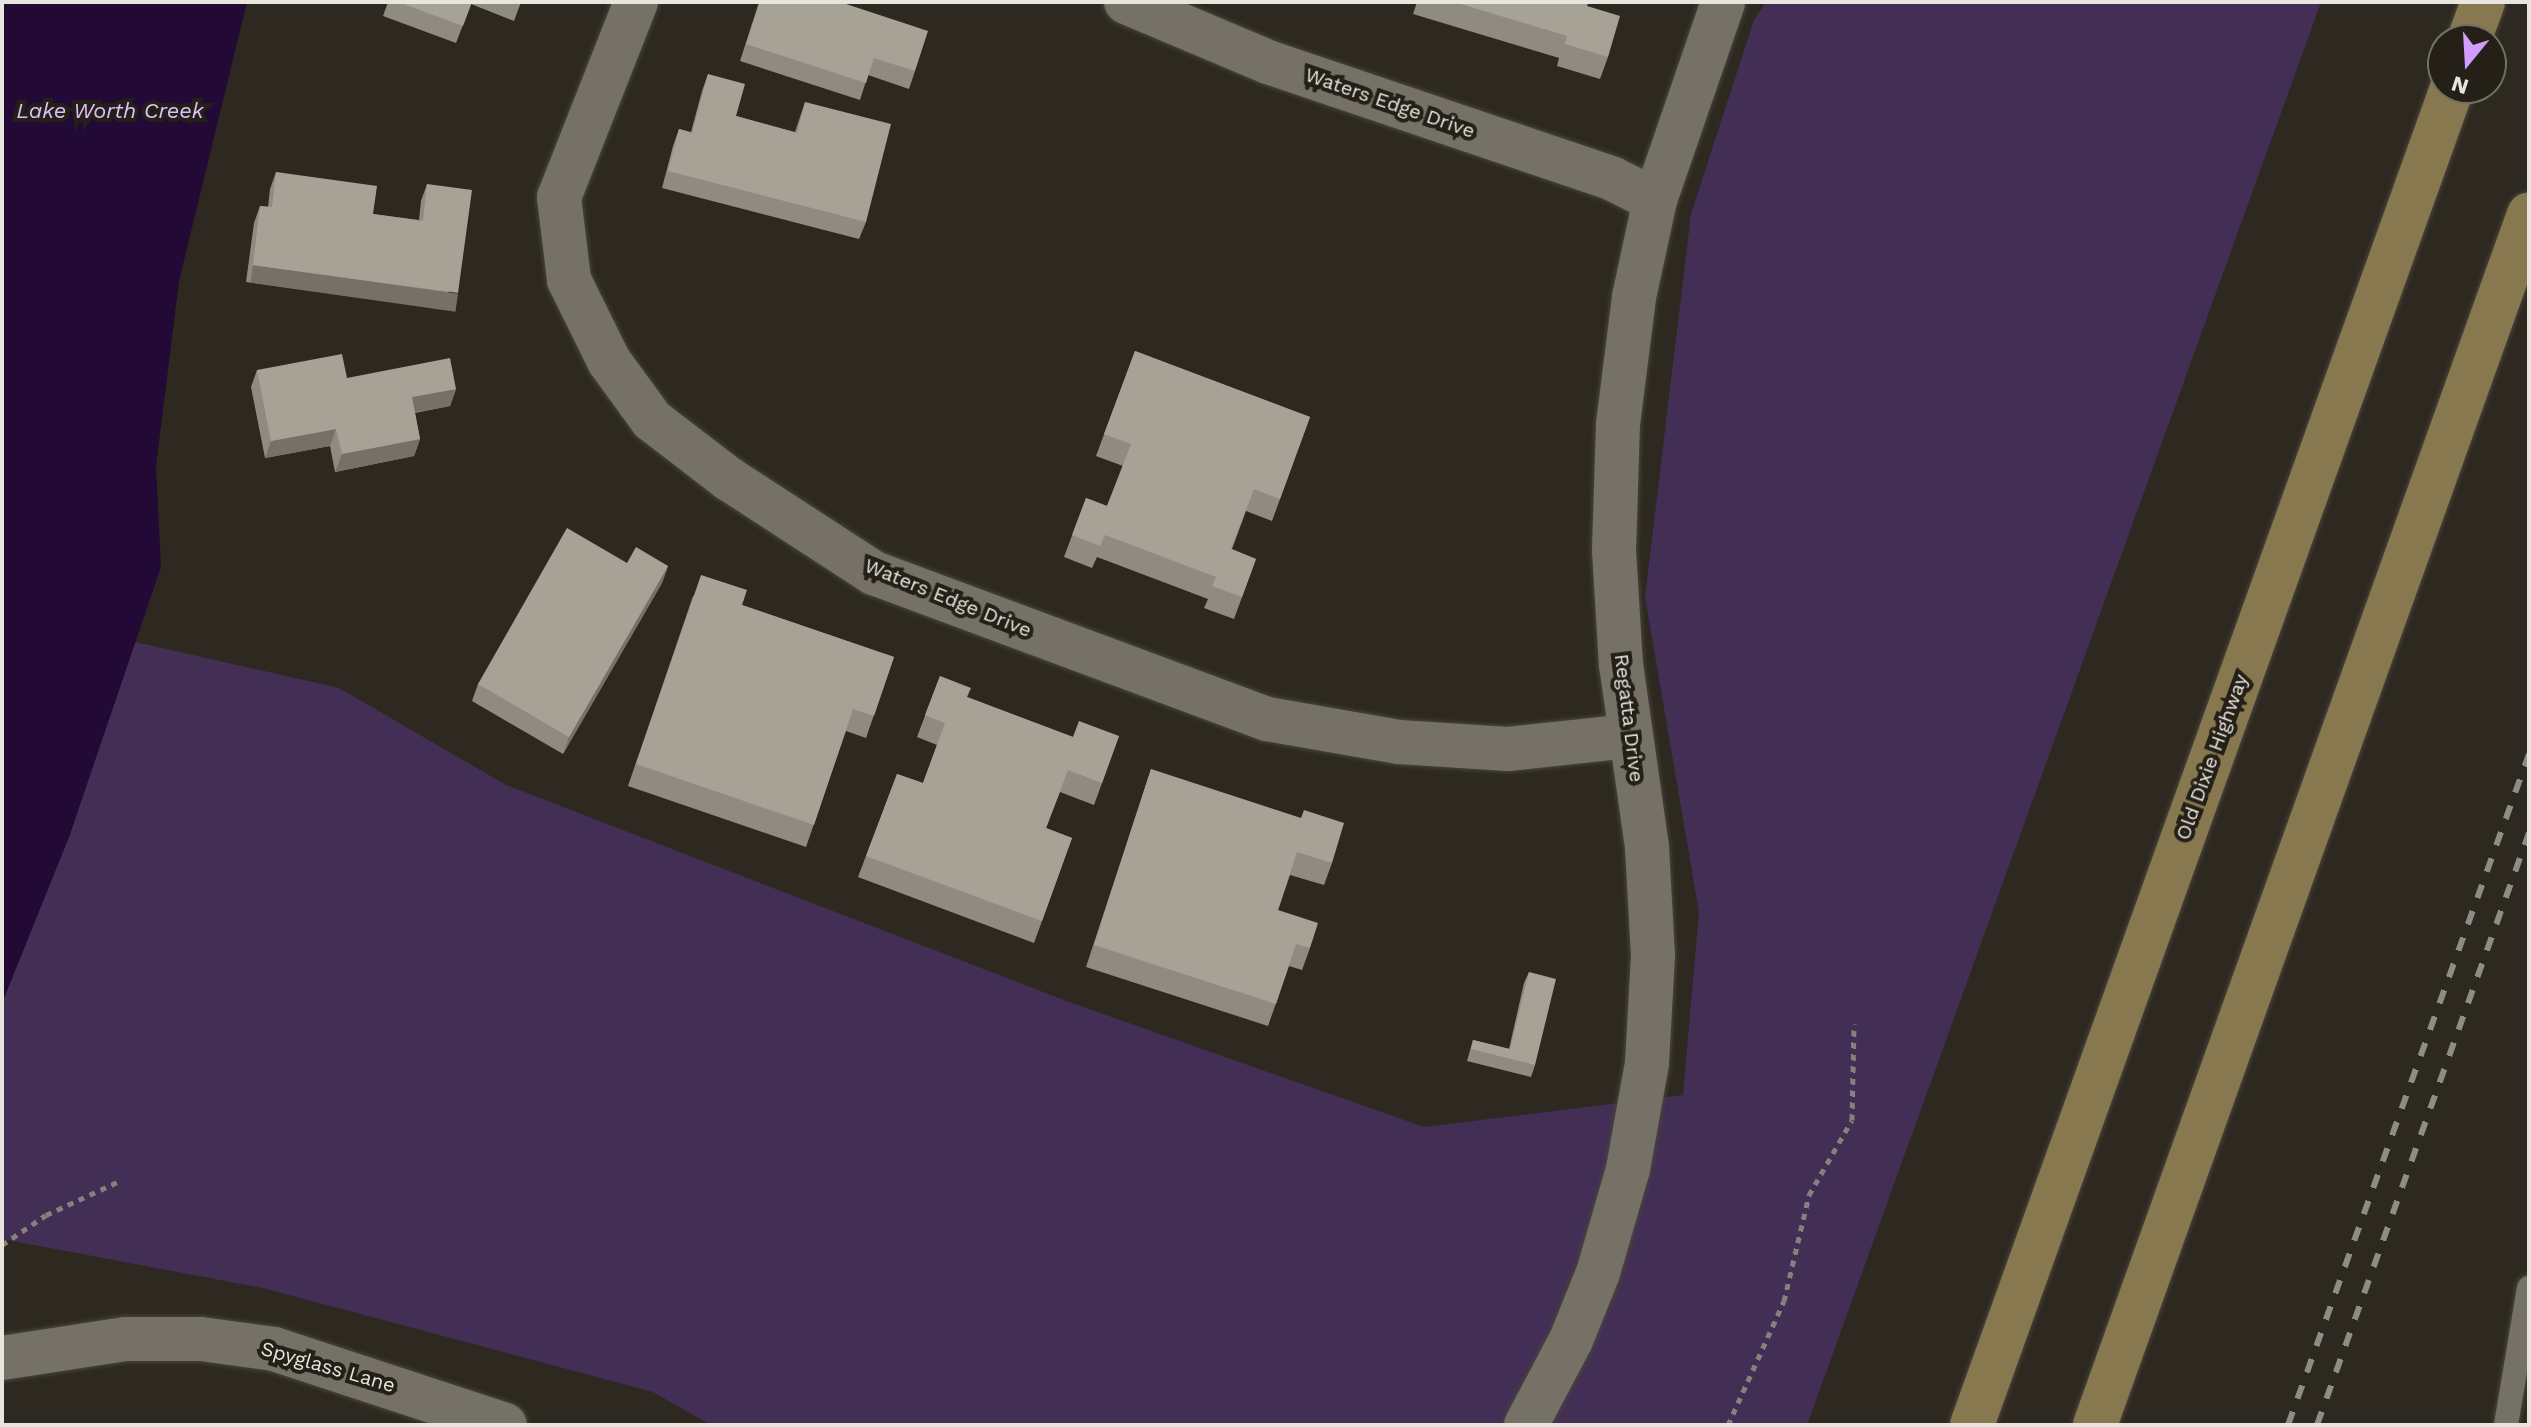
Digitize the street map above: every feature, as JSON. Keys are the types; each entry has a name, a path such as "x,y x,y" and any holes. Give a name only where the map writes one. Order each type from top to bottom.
{"main road":[{"path":"2475,24 2483,2"},
{"name":"Old Dixie Highway","path":"1972,1425 2446,104"},
{"path":"2095,1425 2529,214"}],"street":[{"name":"Waters Edge Drive","path":"636,2 559,197 569,280 609,361 652,420 729,479 874,573 1267,719 1399,742 1508,749 1630,736"},
{"name":"Waters Edge Drive","path":"1126,2 1268,62 1613,179 1655,200"},
{"name":"Regatta Drive","path":"1526,1425 1598,1273 1628,1169 1647,1063 1653,955 1647,847 1630,736 1614,551 1618,424 1634,297 1655,200 1723,2"},
{"name":"Spyglass Lane","path":"2,1358 126,1339 201,1339 260,1347 346,1368 505,1425"}],"lane":[{"path":"2506,1425 2529,1288"}],"path":[{"path":"1728,1425 1784,1301 1809,1195 1852,1120 1854,1024"},
{"path":"2,1245 46,1215 117,1182"}],"shaded area":[{"path":"1766,2 2321,2 1807,1425 711,1425 653,1392 263,1288 2,1239 2,1003 69,837 135,642 339,688 506,785 1069,1002 1424,1127 1683,1095 1699,912 1645,597 1691,214 1754,20"}],"water":[{"name":"Lake Worth Creek","path":"2,2 247,2 179,281 156,466 161,567 69,837 2,1003"}],"building":[{"path":"398,2 472,2 463,26"},
{"path":"760,2 840,2 928,31 915,71 874,58 866,83 746,44"},
{"path":"1454,2 1588,2 1587,6 1620,16 1608,57 1565,44 1567,36"},
{"path":"708,74 745,84 736,116 797,133 805,102 891,124 866,222 668,171 679,129 692,133"},
{"path":"276,172 377,186 373,214 423,221 427,184 472,190 458,293 253,265 260,206 272,207"},
{"path":"1135,351 1310,417 1280,499 1254,489 1231,549 1256,559 1242,597 1212,586 1216,577 1105,535 1100,546 1072,535 1086,498 1107,506 1131,444 1104,434"},
{"path":"342,354 347,378 450,358 456,389 412,397 420,439 342,454 336,429 271,441 257,370"},
{"path":"567,528 627,563 636,547 668,566 569,737 478,684"},
{"path":"701,575 747,590 742,605 894,657 874,716 853,709 814,825 636,764"},
{"path":"940,676 971,688 967,697 1073,737 1079,721 1119,736 1102,783 1068,770 1046,828 1072,838 1042,921 866,856 897,774 923,783 945,723 925,715"},
{"path":"1151,769 1301,818 1304,810 1344,823 1332,863 1297,852 1278,910 1318,923 1310,948 1296,944 1276,1004 1094,945"},
{"path":"1529,972 1556,979 1535,1065 1471,1049 1473,1040 1510,1049"}],"railway":[{"path":"2288,1425 2529,754"},
{"path":"2317,1425 2529,833"}]}
